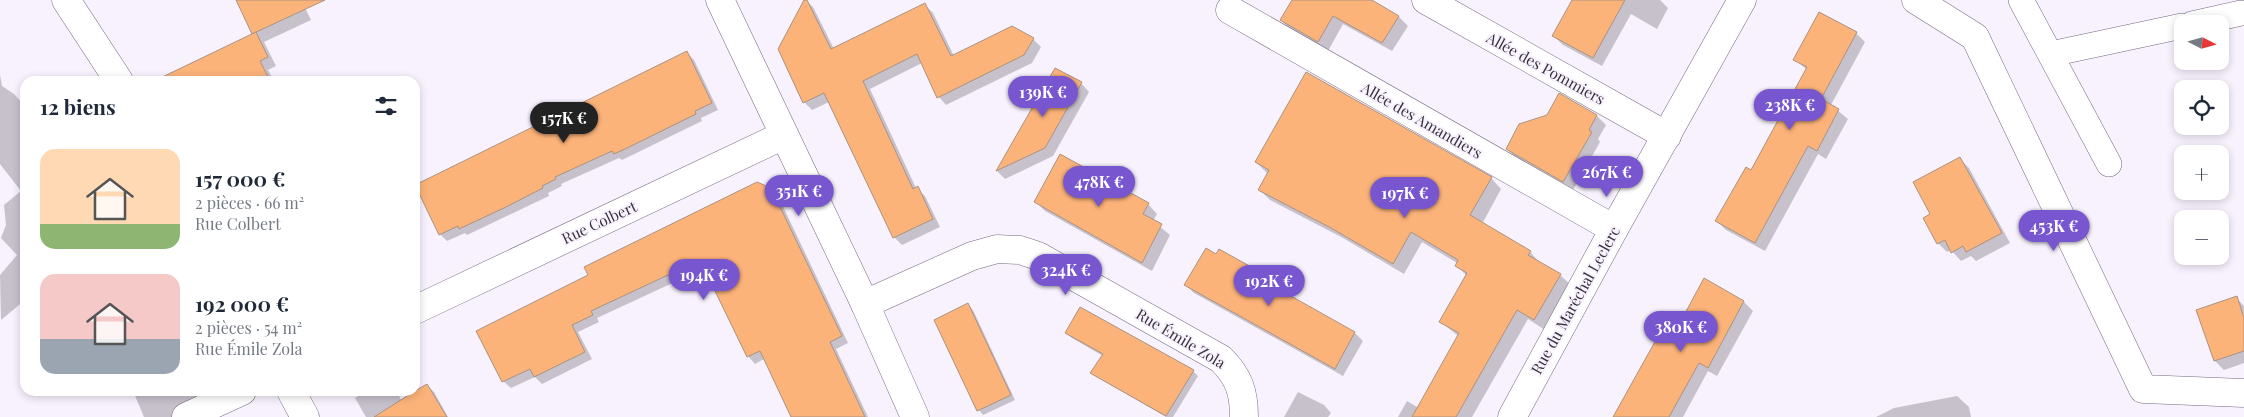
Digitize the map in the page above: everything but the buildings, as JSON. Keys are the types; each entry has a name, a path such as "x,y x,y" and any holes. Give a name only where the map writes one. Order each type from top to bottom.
{"street":[{"path":"66,0 116,76"},
{"path":"720,0 865,304 915,417"},
{"name":"Allée des Pommiers","path":"1426,0 1666,136"},
{"name":"Rue du Maréchal Leclerc","path":"1512,417 1742,0"},
{"path":"1916,0 1975,37 2143,389 2244,394"},
{"path":"2021,0 2109,164"},
{"name":"Allée des Amandiers","path":"1230,10 1614,229"},
{"path":"2229,16 2241,13"},
{"path":"2051,54 2174,28"},
{"name":"Rue Colbert","path":"420,308 784,135"},
{"name":"Rue Émile Zola","path":"865,304 972,256 997,249 1020,250 1038,256 1221,359 1234,371 1241,386 1244,417"},
{"path":"186,417 231,396"},
{"path":"294,396 305,417"}]}
